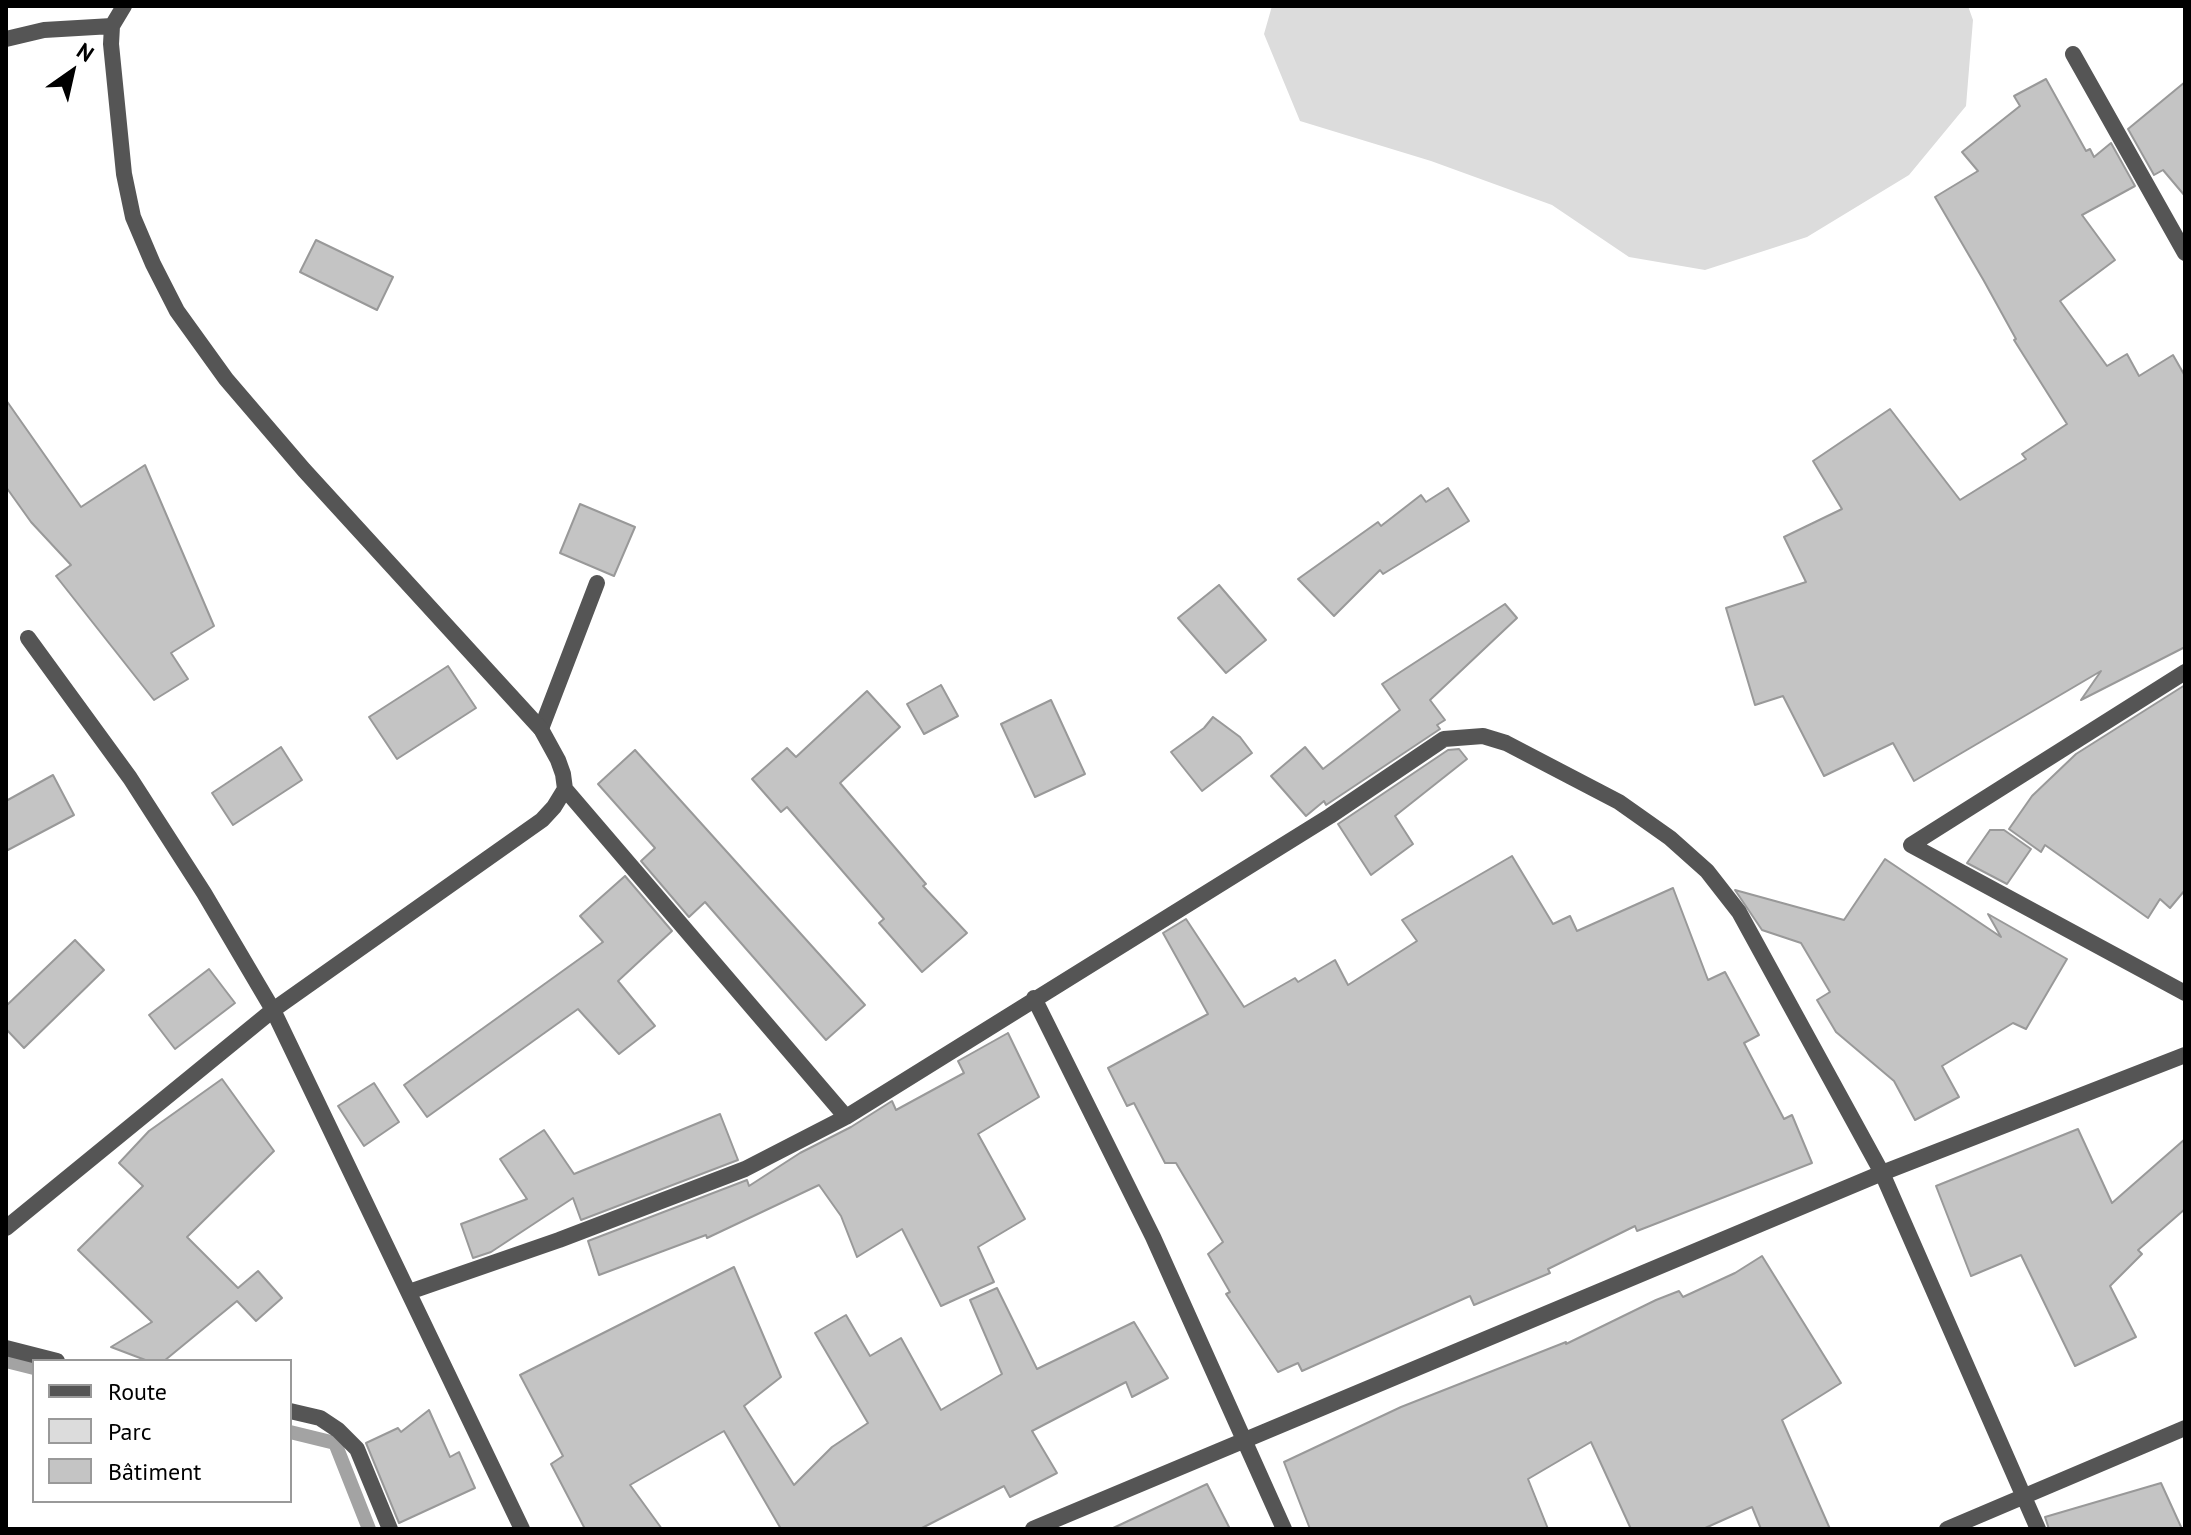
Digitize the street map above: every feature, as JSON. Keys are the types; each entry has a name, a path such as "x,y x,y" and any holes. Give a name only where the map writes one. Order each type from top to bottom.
{"street":[{"path":"124,6 112,26 111,65 124,174 133,217 177,311 226,379 313,480 541,729 558,760 565,789 846,1117"},
{"path":"6,39 44,30 112,26"},
{"path":"2073,54 2185,253"},
{"path":"541,729 597,583"},
{"path":"28,638 130,778 204,893 273,1010 522,1529"},
{"path":"2185,672 1911,845 2185,993"},
{"path":"409,1292 559,1240 745,1169 846,1117 1330,816 1444,739 1483,736 1506,743 1619,802 1670,838 1707,871 1739,912 1882,1173 2038,1529"},
{"path":"6,1228 273,1010 520,837 554,807 565,789"},
{"path":"1034,998 1153,1237 1284,1529"},
{"path":"1033,1529 1882,1173 2185,1055"},
{"path":"6,1348 49,1359"},
{"path":"292,1411 320,1418 357,1449 390,1529"},
{"path":"1947,1529 2185,1428"}],"green space":[{"path":"1272,6 1968,6 1973,20 1966,106 1909,175 1807,237 1705,270 1629,257 1552,205 1431,161 1300,121 1264,34"}],"building":[{"path":"2046,79 2086,151 2090,149 2094,157 2111,143 2135,186 2082,215 2115,260 2060,301 2107,366 2127,354 2139,376 2173,355 2185,376 2185,647 2081,700 2101,671 1914,781 1893,743 1824,776 1783,696 1755,705 1726,608 1806,582 1784,537 1842,509 1813,461 1890,409 1960,500 2026,459 2022,454 2067,424 2014,340 1935,197 1978,171 1962,152 2020,106 2014,96"},
{"path":"2185,82 2185,196 2163,170 2154,175 2128,129"},
{"path":"316,240 393,277 377,310 300,272"},
{"path":"6,400 81,507 145,465 214,626 171,653 188,679 154,700 56,576 71,565 31,522 6,487"},
{"path":"1448,488 1469,521 1383,574 1380,570 1334,616 1298,579 1378,522 1381,526 1421,495 1426,502"},
{"path":"580,504 635,527 614,576 560,553"},
{"path":"1219,585 1266,640 1226,673 1178,618"},
{"path":"1505,604 1517,618 1430,700 1445,720 1437,725 1440,729 1326,805 1324,801 1306,816 1271,776 1305,747 1323,769 1400,710 1382,684"},
{"path":"448,666 476,708 397,759 369,717"},
{"path":"941,685 958,716 924,734 907,704"},
{"path":"2185,685 2185,890 2170,908 2160,899 2148,918 2045,845 2041,852 2009,829 2032,796 2076,754"},
{"path":"867,691 900,727 840,783 926,884 923,886 967,933 922,972 879,923 884,919 787,807 781,812 752,779 787,748 796,757"},
{"path":"1051,700 1085,774 1035,797 1001,724"},
{"path":"1213,717 1240,737 1252,753 1202,791 1171,752 1204,728"},
{"path":"281,747 302,780 233,825 212,793"},
{"path":"1459,749 1467,759 1395,816 1413,844 1371,875 1338,824 1448,750"},
{"path":"635,750 865,1005 826,1040 705,902 689,917 641,861 655,848 598,784"},
{"path":"53,775 74,815 6,851 6,801"},
{"path":"1990,830 2004,830 2031,849 2007,884 1967,863"},
{"path":"1512,856 1553,924 1570,916 1577,931 1673,888 1708,980 1725,972 1759,1035 1744,1043 1784,1119 1792,1115 1812,1163 1637,1231 1635,1226 1548,1269 1550,1273 1474,1305 1470,1296 1302,1371 1298,1363 1278,1372 1226,1294 1230,1292 1208,1254 1223,1242 1176,1163 1165,1163 1134,1103 1127,1106 1108,1068 1208,1014 1163,933 1186,919 1244,1007 1295,978 1298,982 1335,960 1348,985 1417,941 1402,920"},
{"path":"1885,859 2001,937 1988,914 2067,959 2026,1029 2013,1023 1942,1066 1959,1097 1915,1120 1894,1081 1836,1032 1817,1000 1830,992 1801,943 1762,930 1735,890 1844,920"},
{"path":"625,876 672,931 618,981 655,1026 619,1054 578,1009 427,1117 404,1085 603,942 580,916"},
{"path":"75,940 104,970 24,1048 6,1029 6,1006"},
{"path":"209,969 235,1003 175,1049 149,1015"},
{"path":"1008,1033 1039,1097 978,1134 1025,1219 978,1247 994,1282 941,1306 902,1229 857,1257 841,1216 819,1185 707,1238 706,1235 599,1275 588,1241 747,1180 749,1186 892,1101 896,1110 964,1073 958,1061"},
{"path":"222,1079 274,1151 187,1237 238,1288 258,1271 282,1298 256,1321 237,1301 166,1359 143,1359 111,1347 152,1322 78,1250 143,1186 119,1163 149,1131"},
{"path":"374,1083 399,1122 364,1146 338,1106"},
{"path":"720,1114 738,1160 581,1220 573,1198 491,1252 473,1258 461,1224 527,1199 500,1159 544,1130 574,1174"},
{"path":"2078,1129 2112,1203 2185,1139 2185,1209 2138,1250 2142,1254 2110,1286 2136,1337 2075,1366 2021,1255 1971,1276 1936,1186"},
{"path":"1762,1256 1841,1383 1782,1420 1830,1529 1761,1529 1752,1507 1703,1529 1631,1529 1591,1442 1528,1479 1548,1529 1310,1529 1284,1462 1401,1407 1566,1344 1656,1300 1679,1291 1683,1297 1735,1273"},
{"path":"734,1267 781,1377 744,1406 794,1485 832,1447 868,1423 815,1333 846,1315 870,1356 901,1338 941,1410 1002,1374 970,1300 997,1288 1037,1369 1134,1322 1168,1378 1132,1397 1126,1382 1032,1431 1057,1473 1010,1497 1004,1486 920,1529 781,1529 724,1431 630,1485 662,1529 585,1529 551,1464 563,1456 520,1375"},
{"path":"429,1410 450,1457 459,1452 475,1488 399,1523 366,1443 398,1428 401,1432"},
{"path":"2161,1483 2182,1529 2049,1529 2045,1517"},
{"path":"1207,1484 1230,1529 1111,1529"}],"waterway":[{"path":"6,1361 32,1368"},
{"path":"292,1432 335,1443 369,1529"}]}
